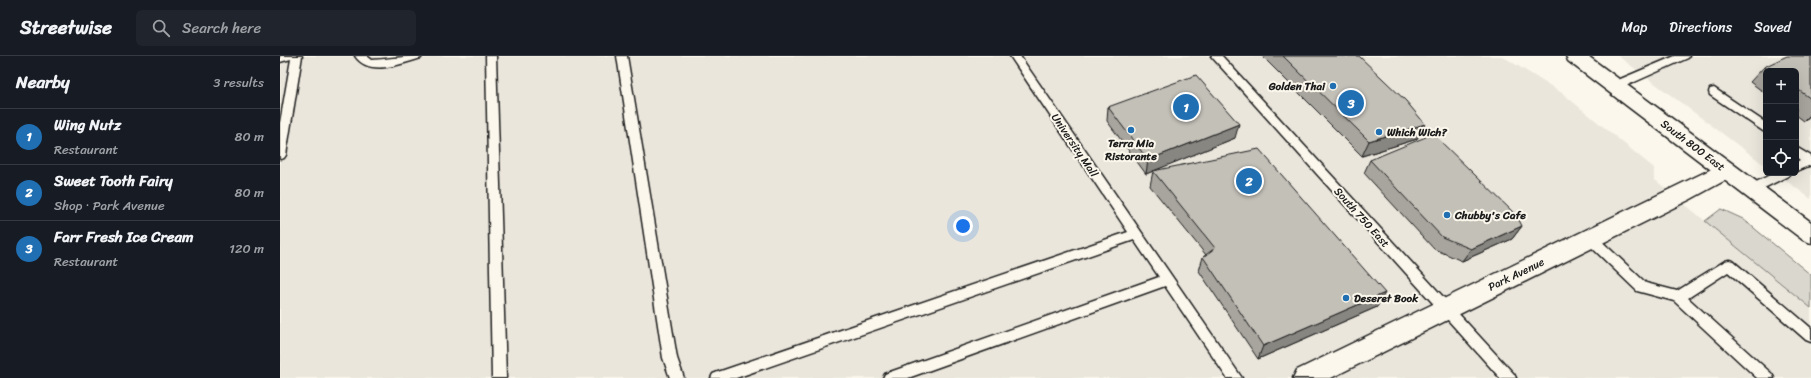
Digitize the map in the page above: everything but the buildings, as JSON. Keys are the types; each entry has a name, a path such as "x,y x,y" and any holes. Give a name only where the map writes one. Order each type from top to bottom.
{"street":[{"name":"South 800 East","path":"1575,56 1811,234"},
{"name":"Park Avenue","path":"1306,378 1683,193 1726,170"}],"lane":[{"path":"280,58 289,56"},
{"path":"280,155 285,100 297,56"},
{"path":"360,56 370,64 389,63 417,56"},
{"path":"491,56 499,378"},
{"path":"622,56 670,358 677,378"},
{"name":"South 750 East","path":"1216,56 1509,378"},
{"path":"1615,86 1684,56"},
{"name":"University Mall","path":"1020,57 1136,234 1235,378"},
{"path":"1714,92 1763,127"},
{"path":"1799,153 1810,160"},
{"path":"1799,166 1810,160"},
{"path":"1752,189 1778,176"},
{"path":"718,378 1136,234"},
{"path":"1590,238 1642,288 1678,297 1767,378"},
{"path":"1678,297 1729,265 1811,336"},
{"path":"890,378 1167,280"}],"shaded area":[{"path":"280,56 1502,56 1562,93 1654,168 1654,179 1811,308 1811,378 280,378"},
{"path":"1618,56 1811,56 1811,199 1780,176 1799,176 1799,68 1763,68 1763,164"},
{"path":"1721,209 1743,219 1811,275 1811,308 1705,221"}],"place":[{"name":"Golden Thai","path":"1333,86"},
{"name":"Farr Fresh Ice Cream","path":"1351,103"},
{"name":"Wing Nutz","path":"1186,107"},
{"name":"Terra Mia Ristorante","path":"1131,130"},
{"name":"Which Wich?","path":"1379,132"},
{"name":"Sweet Tooth Fairy","path":"1249,181"},
{"name":"Chubby's Cafe","path":"1447,215"},
{"name":"Deseret Book","path":"1346,298"}]}
